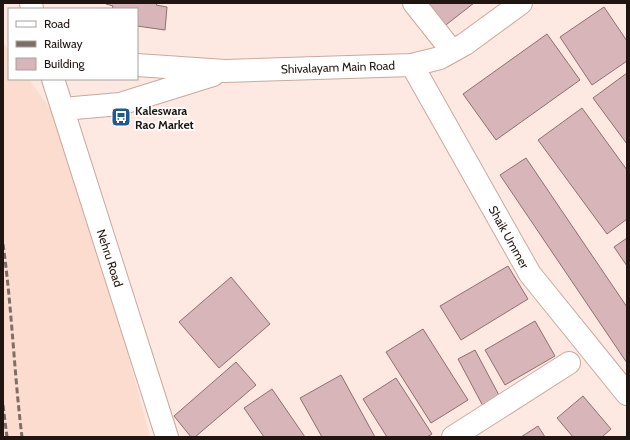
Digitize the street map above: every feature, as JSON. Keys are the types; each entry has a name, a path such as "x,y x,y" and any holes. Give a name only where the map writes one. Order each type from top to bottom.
{"street":[{"path":"414,3 452,51"},
{"name":"Shivalayam Main Road","path":"138,65 225,71 412,65 440,58 465,44 521,3"},
{"name":"Shaik Ummer","path":"412,65 530,274 627,394"},
{"path":"63,109 120,104 225,71"},
{"name":"Nehru Road","path":"53,80 167,437"},
{"path":"453,437 568,363"}],"shaded area":[{"path":"3,41 8,48 8,80 30,80 59,121 81,177 150,437 3,437"}],"building":[{"path":"158,3 156,5 167,7 165,30 138,26 138,8 112,8 113,6 106,4"},
{"path":"422,3 474,3 442,28"},
{"path":"604,7 627,41 627,61 592,85 560,37"},
{"path":"547,34 580,80 496,140 463,94"},
{"path":"627,73 627,144 593,98"},
{"path":"582,108 627,170 627,219 607,234 538,140"},
{"path":"526,158 627,307 627,363 500,175"},
{"path":"627,238 627,266 614,247"},
{"path":"508,266 528,299 461,340 440,306"},
{"path":"231,277 270,324 219,368 179,322"},
{"path":"535,321 555,356 505,385 485,350"},
{"path":"423,329 468,400 431,423 386,352"},
{"path":"475,350 501,399 484,408 458,359"},
{"path":"236,362 256,385 195,437 191,437 174,416"},
{"path":"341,375 375,437 322,437 300,398"},
{"path":"396,378 432,434 427,437 387,437 363,399"},
{"path":"272,389 305,437 264,437 244,408"},
{"path":"583,396 611,429 602,437 573,437 557,418"},
{"path":"538,426 545,437 521,437"}],"railway":[{"path":"3,244 9,292 22,437"},
{"path":"3,405 7,437"}],"place":[{"name":"Kaleswara Rao Market","path":"121,117"}]}
